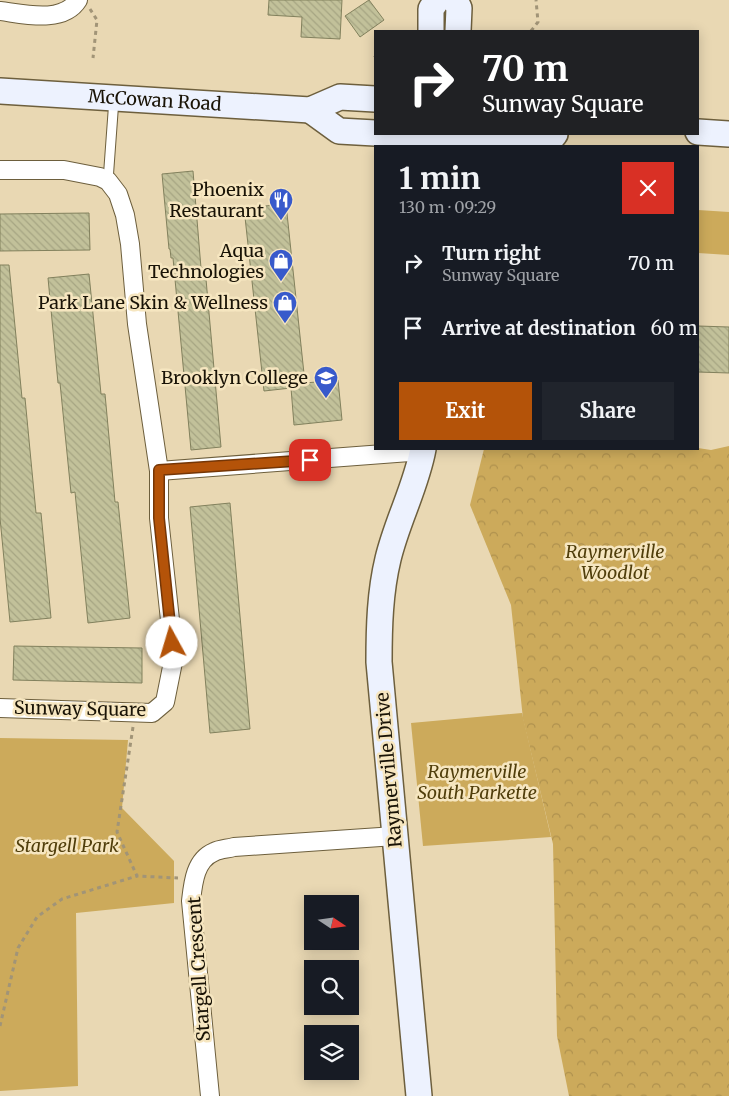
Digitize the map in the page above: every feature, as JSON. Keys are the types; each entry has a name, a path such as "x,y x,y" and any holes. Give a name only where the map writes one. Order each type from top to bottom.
{"street":[{"path":"431,30 431,8 437,0"},
{"path":"455,0 459,8 458,30"},
{"path":"0,11 37,15 60,14 84,3"},
{"name":"McCowan Road","path":"0,92 310,110 340,97 374,99"},
{"path":"310,110 339,131 374,133"},
{"path":"699,132 729,134"},
{"path":"392,135 428,139 550,140 553,135"},
{"path":"0,170 64,170 100,177 108,182"},
{"name":"Sunway Square","path":"0,708 135,714 152,713 165,702 174,657 159,518 159,470 137,324 130,244 125,215 118,194 108,182"},
{"path":"159,470 423,450"},
{"name":"Raymerville Drive","path":"418,1096 379,662 379,625 388,558 414,488 423,450"},
{"name":"Stargell Crescent","path":"210,1096 191,901 194,879 201,861 213,852 234,847 395,836"}],"lane":[{"path":"108,182 114,98"}],"path":[{"path":"533,30 538,22 536,0"},
{"path":"84,3 97,20 93,58"},
{"path":"135,714 117,832 137,876"},
{"path":"0,1026 18,948 37,917 62,899 137,876 194,879"}],"green space":[{"path":"699,210 729,212 729,255 699,253"},
{"name":"Raymerville Woodlot","path":"729,446 729,1096 569,1096 557,1036 553,844 523,719 511,605 470,505 484,450 699,450 699,448 711,450"},
{"name":"Raymerville South Parkette","path":"522,713 551,837 423,846 411,723"},
{"name":"Stargell Park","path":"0,738 128,740 122,808 174,861 174,903 76,913 78,1086 0,1091"}],"building":[{"path":"269,0 342,0 340,39 301,37 302,17 268,15"},
{"path":"369,0 384,20 360,37 345,16"},
{"path":"193,171 201,268 205,268 221,447 191,450 173,258 171,258 169,249 162,174"},
{"path":"286,204 305,383 338,380 342,420 294,425 291,388 264,391 244,208"},
{"path":"89,213 90,250 0,251 0,214"},
{"path":"0,265 9,265 22,398 25,398 36,513 41,513 51,618 10,622 0,518"},
{"path":"89,274 101,394 105,394 115,502 118,502 130,618 88,623 75,492 71,493 48,278"},
{"path":"699,326 729,327 729,373 699,372"},
{"path":"230,503 250,729 210,733 190,507"},
{"path":"14,646 142,648 142,683 13,680"}],"place":[{"name":"Phoenix Restaurant","path":"281,221"},
{"name":"Aqua Technologies","path":"281,282"},
{"name":"Park Lane Skin & Wellness","path":"285,324"},
{"name":"Brooklyn College","path":"326,399"}],"route":[{"path":"172,643 159,518 159,470 169,471 310,460"}]}
